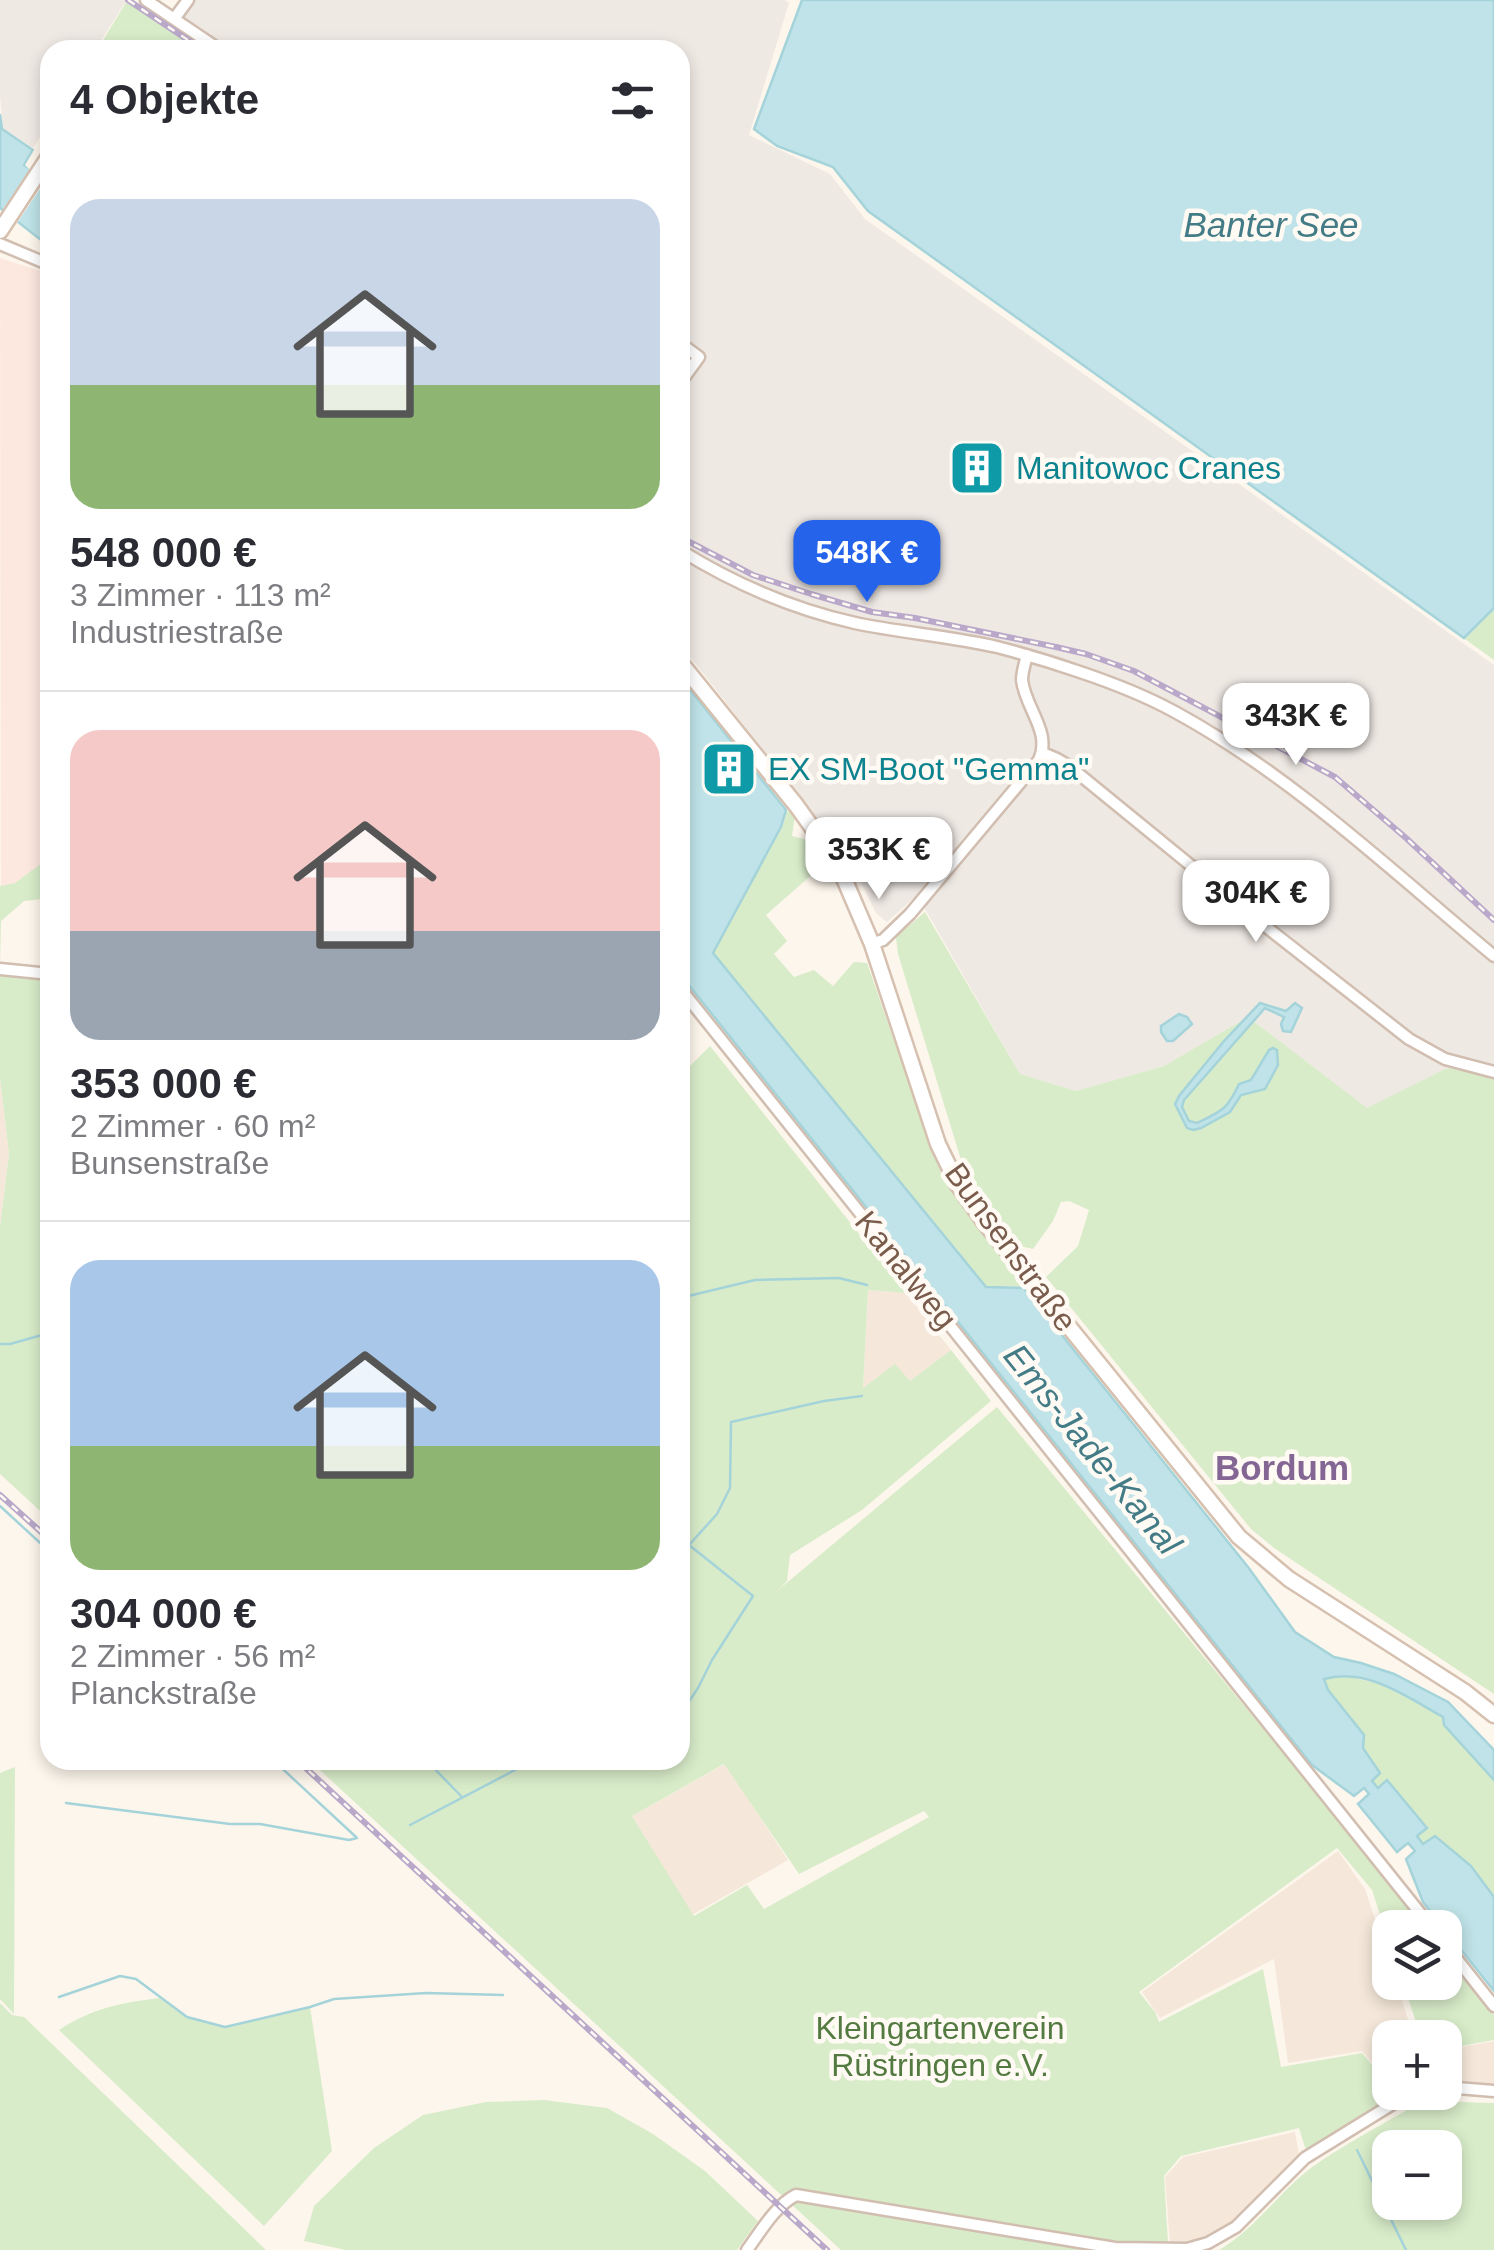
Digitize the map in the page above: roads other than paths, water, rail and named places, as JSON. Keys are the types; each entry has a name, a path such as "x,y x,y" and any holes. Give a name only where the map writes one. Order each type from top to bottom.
{"street":[{"path":"146,0 205,40"},
{"path":"174,19 188,0"},
{"path":"3,226 40,170"},
{"path":"0,244 40,261"},
{"path":"690,350 699,357 690,369"},
{"path":"690,555 760,592 822,614 1028,655 1081,672 1174,712 1259,765 1315,806 1494,956"},
{"path":"872,944 883,940 910,914 1042,753 1042,735 1022,680 1028,655"},
{"name":"Bunsenstraße","path":"690,674 829,848 845,876 872,944 923,1103 958,1186 1239,1537 1290,1578 1494,1715"},
{"path":"1042,753 1069,766 1409,1039 1445,1059 1494,1072"},
{"path":"0,970 40,973"},
{"name":"Kanalweg","path":"690,1000 1418,1910"},
{"path":"1462,1966 1494,2006"},
{"path":"1462,2088 1494,2091"},
{"path":"747,2250 780,2207 796,2195 1115,2248 1187,2250 1208,2244 1236,2227 1305,2158 1383,2110"}],"water":[{"name":"Banter See","path":"802,0 1494,0 1494,608 1464,638 868,211 833,167 777,146 754,129"},
{"path":"0,114 2,129 33,150 24,165 40,175 40,239 0,208"},
{"name":"Ems-Jade-Kanal","path":"690,690 786,810 781,827 713,953 986,1287 1024,1288 1248,1567 1295,1632 1334,1657 1394,1674 1448,1702 1494,1750 1494,1780 1444,1725 1443,1717 1371,1680 1340,1676 1324,1679 1328,1690 1364,1735 1363,1748 1380,1773 1372,1781 1378,1788 1387,1780 1427,1828 1417,1836 1423,1844 1435,1836 1471,1866 1494,1897 1494,1991 1462,1951 1462,1910 1429,1910 1406,1859 1415,1851 1408,1843 1397,1852 1358,1804 1369,1794 1364,1788 1354,1796 1312,1765 690,987"},
{"path":"1260,1003 1286,1011 1295,1003 1302,1008 1291,1032 1283,1031 1284,1017 1265,1008 1182,1107 1189,1121 1197,1123 1218,1112 1239,1084 1251,1080 1273,1048 1277,1050 1278,1065 1265,1089 1241,1095 1230,1112 1201,1128 1187,1128 1175,1104 1179,1096"},
{"path":"1179,1014 1192,1024 1173,1041 1167,1041 1161,1026"}],"waterway":[{"path":"690,1296 755,1280 839,1278 867,1285"},
{"path":"0,1344 40,1336"},
{"path":"690,1544 717,1514 730,1488 731,1422 862,1396"},
{"path":"0,1506 40,1543"},
{"path":"690,1546 753,1596 690,1700"},
{"path":"284,1770 356,1837"},
{"path":"436,1770 461,1796"},
{"path":"410,1825 515,1770"},
{"path":"66,1803 357,1838"},
{"path":"59,1997 120,1976 136,1979 187,2017 225,2027 334,1999 426,1993 503,1995"},
{"path":"1357,2150 1406,2250"}],"railway":[{"path":"128,0 188,40"},
{"path":"690,542 753,575 872,612 1086,654 1134,671 1335,777 1494,920"},
{"path":"0,1495 40,1531"},
{"path":"308,1770 827,2250"}],"place":[{"name":"Manitowoc Cranes","path":"977,468"},
{"name":"EX SM-Boot \"Gemma\"","path":"729,769"}],"district":[{"name":"Bordum","path":"1282,1467"}],"park label":[{"name":"Kleingartenverein Rüstringen e.V.","path":"940,2046"}]}
